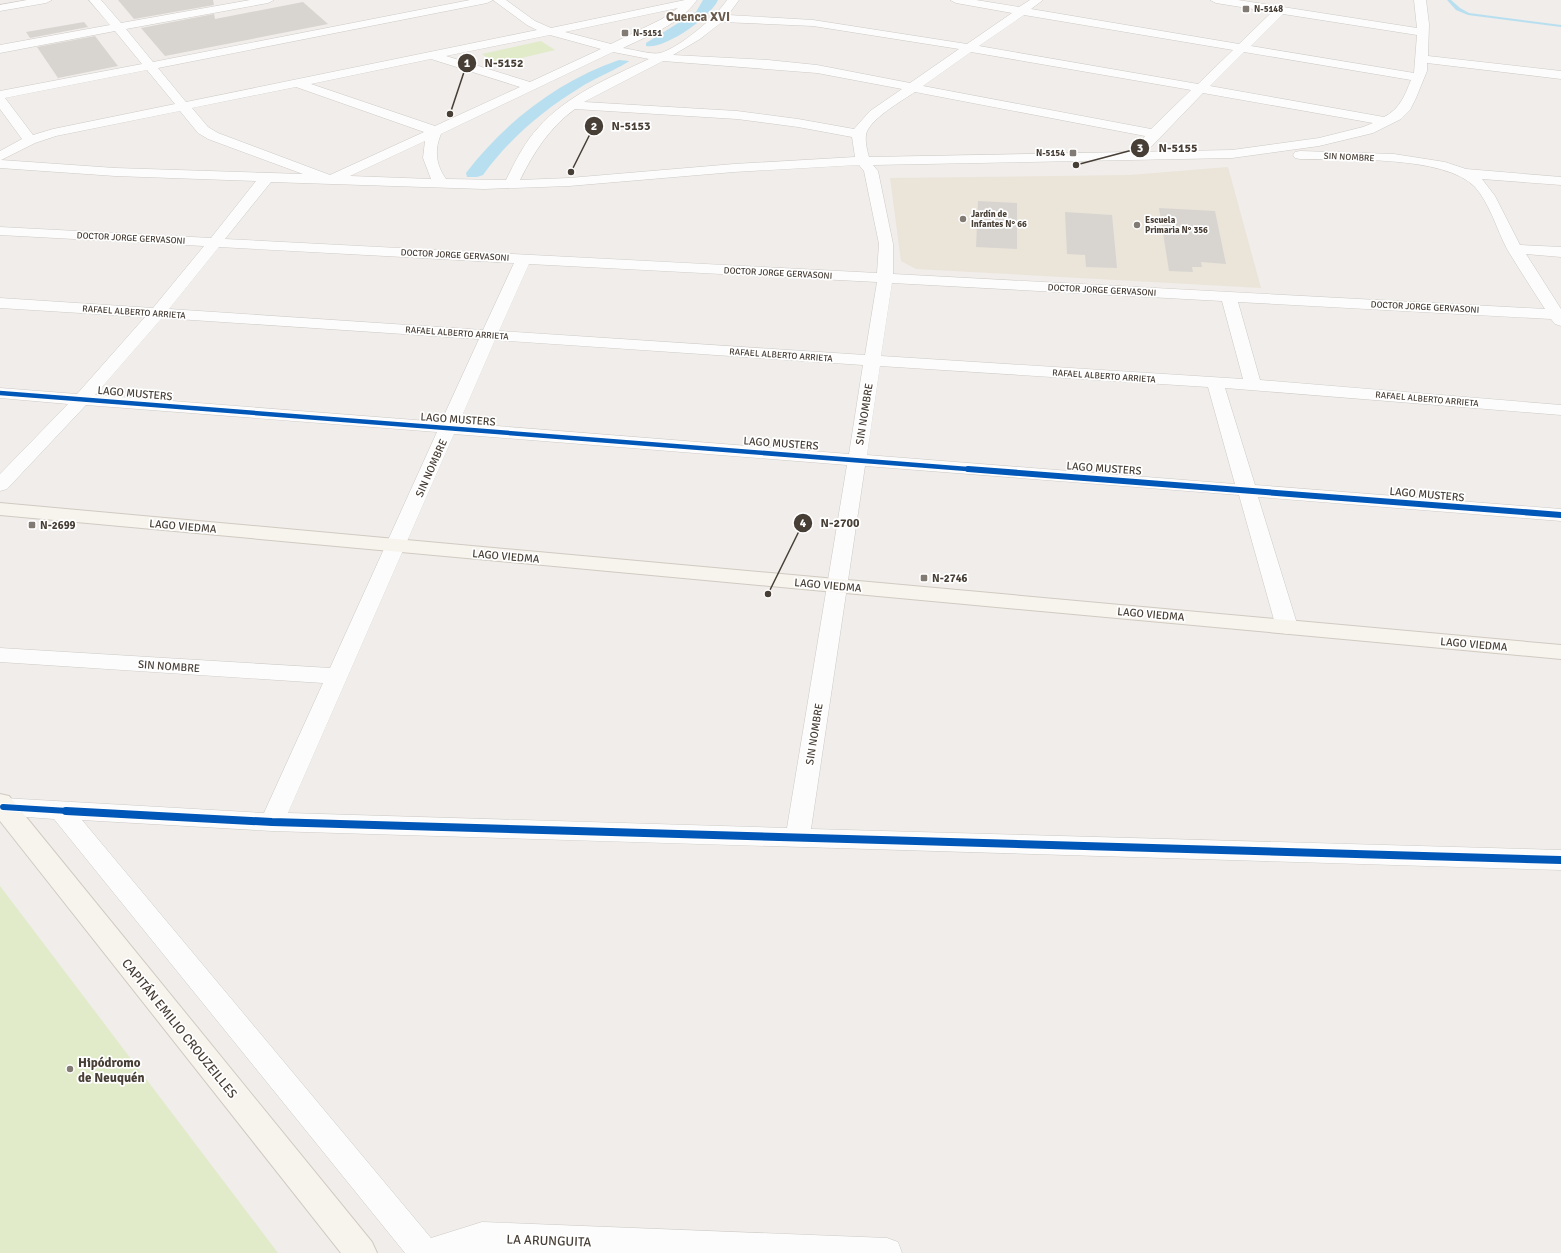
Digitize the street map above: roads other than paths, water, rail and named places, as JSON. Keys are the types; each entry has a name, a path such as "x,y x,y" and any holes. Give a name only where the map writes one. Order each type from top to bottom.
{"main road":[{"name":"LAGO VIEDMA","path":"0,510 1561,652"},
{"name":"CAPITÁN EMILIO CROUZEILLES","path":"2,805 361,1253"}],"street":[{"path":"0,8 46,0"},
{"path":"95,0 196,124 213,136 331,180 612,48 672,18 690,1"},
{"path":"0,49 268,0"},
{"path":"0,95 487,0"},
{"path":"499,0 531,23 550,32 658,58 792,66 913,87 1154,134"},
{"path":"511,184 527,151 546,126 570,105 599,86 658,58 698,34 719,18 733,0"},
{"path":"956,0 1418,77"},
{"path":"570,105 737,115 798,123 859,134 868,120 1037,0"},
{"path":"1216,0 1423,32"},
{"path":"0,164 82,170 267,178 442,184 511,184 569,182 760,166 864,161 1232,154 1340,138 1368,130 1386,121 1405,107 1418,77 1422,59 1423,32 1420,0"},
{"path":"0,156 30,140 53,133 183,108 550,32 690,1"},
{"path":"1141,155 1146,144 1154,134 1280,10"},
{"path":"719,18 838,26 1386,121"},
{"path":"434,56 530,86"},
{"path":"1422,59 1561,75"},
{"path":"298,84 435,131"},
{"path":"0,100 30,140"},
{"path":"435,131 431,141 429,158 435,175 442,184"},
{"name":"SIN NOMBRE","path":"798,836 885,278 886,244 871,171 864,161 859,134"},
{"name":"SIN NOMBRE","path":"1232,154 1303,155 1408,160 1439,165 1464,173 1473,178 1484,189 1515,249 1559,318"},
{"name":"SIN NOMBRE","path":"1464,173 1561,181"},
{"path":"0,485 82,399 158,313 267,178"},
{"name":"DOCTOR JORGE GERVASONI","path":"0,231 1229,297 1559,318"},
{"path":"1515,249 1561,252"},
{"name":"SIN NOMBRE","path":"272,822 449,428 523,259"},
{"path":"1229,297 1253,386"},
{"name":"RAFAEL ALBERTO ARRIETA","path":"0,303 1214,383 1561,410"},
{"path":"1214,383 1287,627"},
{"name":"LAGO MUSTERS","path":"0,393 1246,489 1561,515"},
{"name":"SIN NOMBRE","path":"0,655 337,676"},
{"path":"2,805 60,810 272,822 798,836 1561,860"},
{"path":"60,810 424,1253"},
{"name":"LA ARUNGUITA","path":"429,1253 482,1237 887,1253"}],"water":[{"path":"703,0 718,0 714,7 706,15 686,31 664,43 654,46 646,46 646,43 696,12"},
{"path":"619,60 629,61 567,96 540,116 504,149 483,175 477,177 467,177 466,173 481,154 515,120 534,105 575,79"}],"waterway":[{"path":"1449,0 1458,9 1468,14 1561,26"}],"place":[{"name":"N-5148","path":"1246,9"},
{"name":"N-5151","path":"625,33"},
{"name":"N-5152","path":"450,114"},
{"name":"N-5154","path":"1073,153"},
{"name":"N-5155","path":"1076,165"},
{"name":"N-5153","path":"571,172"},
{"name":"Jardín de Infantes N° 66","path":"963,219"},
{"name":"Escuela Primaria N° 356","path":"1137,225"},
{"name":"N-2699","path":"32,525"},
{"name":"N-2746","path":"924,578"},
{"name":"N-2700","path":"768,594"},
{"name":"Hipódromo de Neuquén","path":"70,1069"}],"district":[{"name":"Cuenca XVI","path":"698,16"}]}
